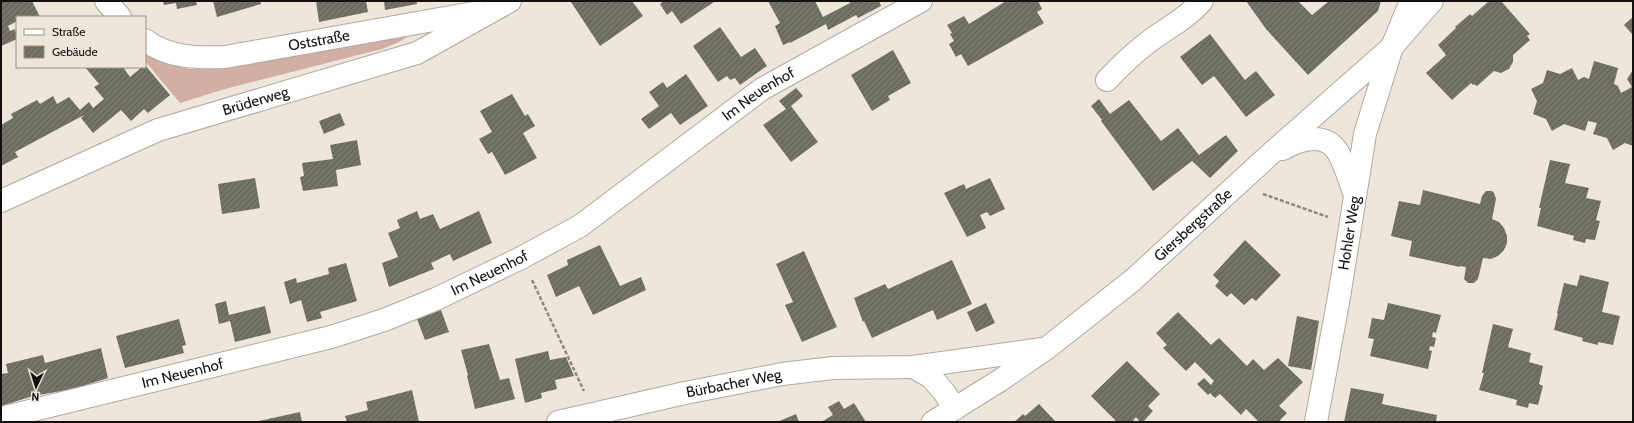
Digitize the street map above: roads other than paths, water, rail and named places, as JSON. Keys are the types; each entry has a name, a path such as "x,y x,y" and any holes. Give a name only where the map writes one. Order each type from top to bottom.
{"street":[{"path":"106,1 119,16"},
{"name":"Im Neuenhof","path":"1,418 331,337 384,320 436,299 521,258 580,226 762,89 921,1"},
{"path":"1107,80 1139,49 1181,21 1202,1"},
{"name":"Hohler Weg","path":"1316,422 1339,296 1365,134 1392,47 1411,1"},
{"name":"Giersbergstraße","path":"933,422 1047,348 1132,280 1266,158 1392,47 1432,1"},
{"name":"Oststraße","path":"146,41 168,52 197,58 225,57 503,5"},
{"name":"Brüderweg","path":"1,202 158,130 417,53 503,5"},
{"path":"1266,158 1289,145 1304,140 1316,139 1326,141 1333,146 1342,162 1356,196"},
{"name":"Bürbacher Weg","path":"558,422 742,380 833,368 912,367 1047,348"},
{"name":"Bürbacher Weg","path":"912,367 931,377 944,392 955,409"}]}
